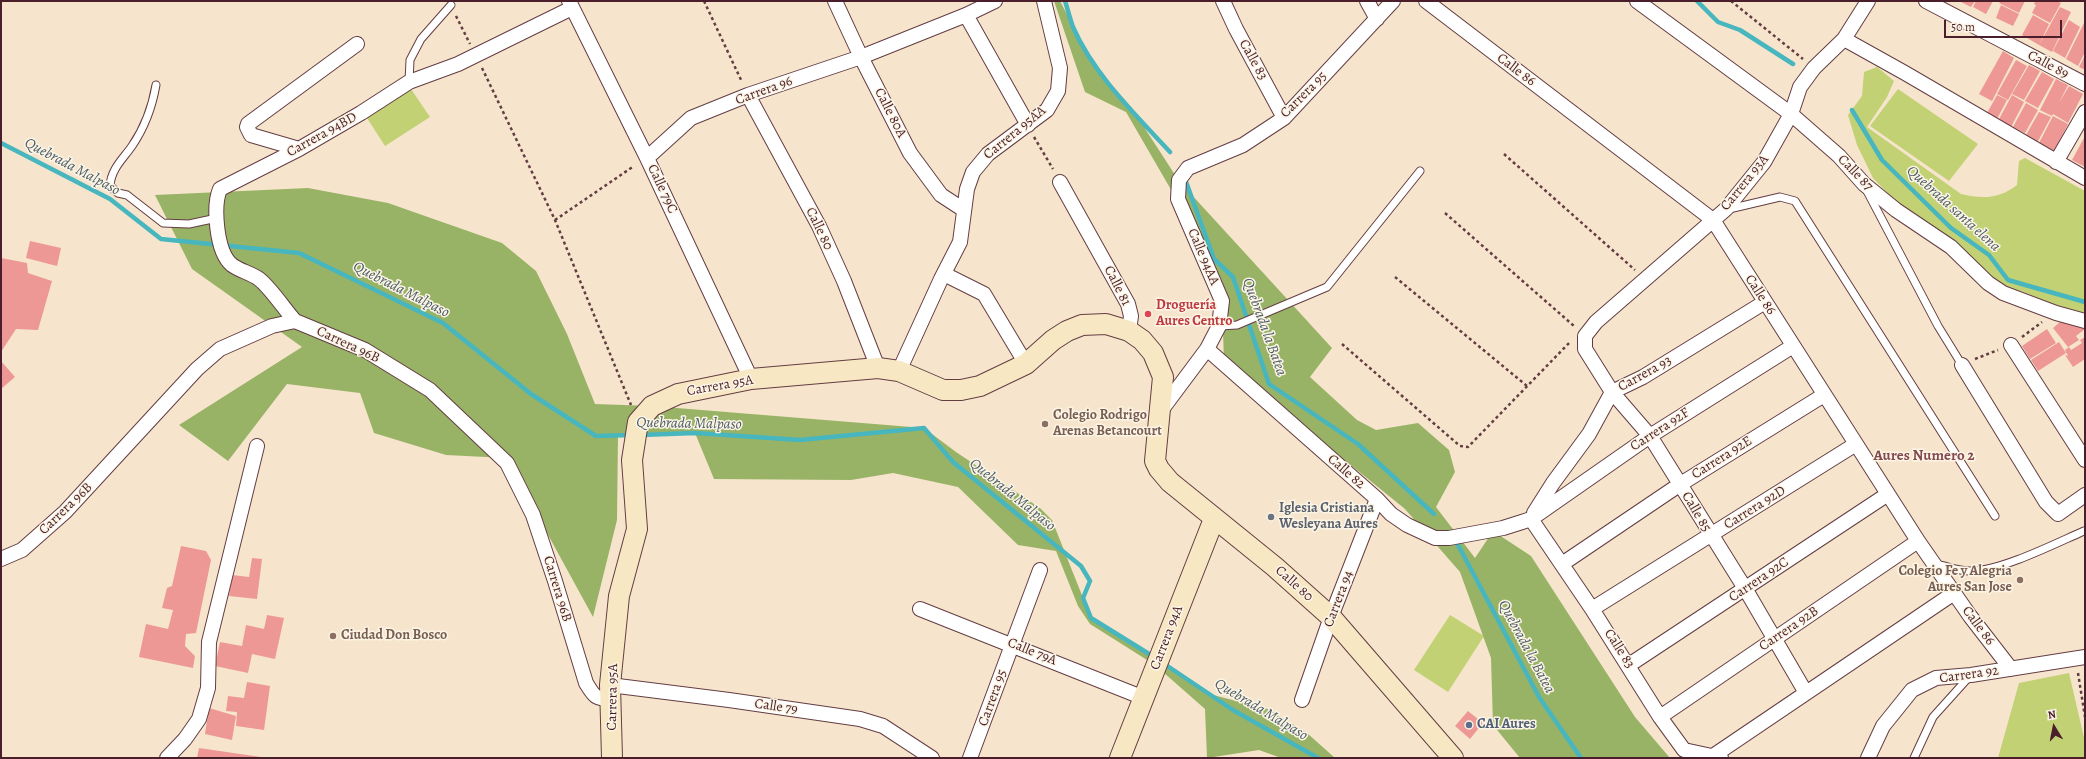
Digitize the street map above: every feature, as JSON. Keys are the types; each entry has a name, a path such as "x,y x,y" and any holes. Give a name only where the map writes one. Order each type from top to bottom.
{"street":[{"name":"Calle 80A","path":"836,1 861,57 910,153 942,195 964,210"},
{"name":"Carrera 96","path":"647,158 691,118 748,96 861,57 966,15 995,1"},
{"name":"Carrera 95AA","path":"899,371 960,242 967,188 973,172 988,154 1047,110 1058,91 1060,68 1044,1"},
{"name":"Calle 83","path":"1223,1 1236,29 1284,118"},
{"path":"1367,1 1377,19"},
{"name":"Carrera 95","path":"1179,180 1188,168 1243,145 1284,118 1393,1"},
{"name":"Calle 86","path":"1426,1 1713,220 1918,541 1954,593 2011,669"},
{"name":"Calle 87","path":"1638,1 1791,114 1839,156 1864,184 1896,210 1940,239 1988,283 2002,293 2085,322"},
{"name":"Carrera 93A","path":"1582,334 1726,209 1764,162 1791,114 1800,87 1814,68 1844,39 1868,1"},
{"name":"Calle 89","path":"1926,1 2085,84"},
{"name":"Carrera 94BD","path":"295,321 259,279 231,264 219,242 217,197 220,189 299,148 361,113 409,82 458,64 571,5"},
{"name":"Calle 79C","path":"571,5 647,158 751,379"},
{"path":"966,15 1028,125"},
{"path":"1844,39 2085,178"},
{"path":"299,148 251,135 247,127 248,124 358,44"},
{"name":"Calle 80","path":"748,96 819,226 844,282 878,368"},
{"path":"2056,162 2085,112"},
{"name":"Calle 94AA","path":"1160,412 1206,349 1219,326 1222,301 1178,199 1179,180"},
{"name":"Calle 81","path":"1060,182 1128,304 1131,316 1129,331"},
{"path":"944,274 984,294 1026,364"},
{"name":"Carrera 93","path":"1531,519 1553,483 1589,434 1612,392 1643,377 1765,302"},
{"name":"Carrera 96B","path":"1,559 22,550 65,512 197,369 220,348 272,326 295,321 365,350 430,390 507,463 533,515 556,581 586,683 593,695 600,699 611,692"},
{"name":"Carrera 95A","path":"612,758 611,692 619,596 637,529 632,460 638,422 652,406 678,394 751,379 878,368 899,371 943,390 961,390 980,386 1026,364 1053,340 1066,331 1082,325 1106,324 1129,331"},
{"path":"1129,331 1142,340 1153,353 1163,377 1160,412"},
{"name":"Calle 85","path":"1582,334 1584,349 1612,392 1650,436 1746,590 1806,693"},
{"path":"2011,345 2085,460"},
{"name":"Carrera 92F","path":"1531,519 1650,436 1793,346"},
{"name":"Calle 82","path":"1206,349 1377,499 1391,514 1407,525 1435,538 1449,538 1503,528 1531,519"},
{"path":"1962,365 2046,502 2058,514 2085,495"},
{"name":"Carrera 92E","path":"1562,564 1680,485 1824,395"},
{"name":"Calle 80","path":"1160,412 1155,461 1159,469 1170,482 1275,567 1331,617 1453,758"},
{"name":"Carrera 92D","path":"1592,609 1856,444"},
{"path":"167,758 185,739 199,719 208,688 209,642 256,446"},
{"name":"Carrera 92C","path":"1629,665 1746,590 1888,494"},
{"name":"Carrera 94","path":"1302,700 1331,617 1377,499"},
{"name":"Carrera 94A","path":"1120,758 1214,519"},
{"name":"Calle 83","path":"1531,519 1629,665 1660,717 1684,750 1717,757"},
{"name":"Carrera 92B","path":"1660,717 1918,541"},
{"name":"Carrera 95","path":"970,758 1040,570"},
{"path":"1717,757 1806,693 1954,593"},
{"name":"Calle 79A","path":"920,609 1013,644 1144,698"},
{"name":"Carrera 92","path":"1868,758 1883,726 1912,690 1936,678 1971,675 2080,658"},
{"name":"Calle 79","path":"611,692 729,700 860,719 884,726 932,758"}],"lane":[{"path":"409,82 410,60 420,39 451,6"},
{"path":"156,86 151,112 133,146 110,176 110,186 118,193 127,195 163,223 189,224 217,218"},
{"path":"1219,326 1237,325 1327,287 1420,171"},
{"path":"1864,184 1938,326 1962,365"},
{"path":"1726,209 1780,197 1795,200 1995,516"},
{"path":"1933,563 1970,571 1986,570 2036,552 2084,531"},
{"path":"1914,758 1933,717 1971,675"}],"path":[{"path":"704,1 748,96"},
{"path":"1731,1 1814,68"},
{"path":"451,6 555,220 638,422"},
{"path":"1028,125 1060,182"},
{"path":"1504,154 1645,279"},
{"path":"555,220 647,158"},
{"path":"1342,344 1460,446 1468,447 1527,386 1582,334 1445,213"},
{"path":"1395,278 1527,386"},
{"path":"2080,658 2085,717"}],"green space":[{"path":"1054,1 1060,1 1094,65 1131,107 1179,181 1332,348 1310,377 1357,420 1376,430 1418,423 1449,450 1455,472 1436,507 1475,558 1493,531 1531,556 1635,717 1670,758 1520,758 1493,725 1491,658 1460,572 1405,509 1224,362 1222,300 1177,200 1126,112 1085,92"},
{"path":"1877,67 1894,81 1887,97 1867,127 1961,194 1976,197 1990,197 2010,190 2017,185 2019,161 2025,158 2085,191 2085,317 2021,291 2004,288 1942,233 1900,206 1873,178 1857,145 1848,115 1862,96 1864,72"},
{"path":"411,89 430,117 385,146 367,118"},
{"path":"1898,89 1978,144 1949,181 1870,126"},
{"path":"308,188 388,203 502,243 536,271 567,334 595,404 652,406 924,428 956,452 1040,508 1052,520 1091,618 1209,694 1268,709 1307,733 1335,758 1281,758 1259,750 1207,758 1205,709 1155,665 1090,624 1078,606 1056,551 1018,545 958,487 893,473 851,480 714,479 695,433 618,436 617,520 593,617 506,458 446,455 374,433 360,393 287,384 228,461 179,425 302,347 192,269 155,195"},
{"path":"1450,615 1484,636 1448,692 1414,670"},
{"path":"2069,673 2085,742 2085,758 1998,758 2019,683"}],"building":[{"path":"1959,1 1975,1 1971,7"},
{"path":"1976,1 1993,1 1986,14 1973,7"},
{"path":"2001,1 2025,1 2019,13 1999,3"},
{"path":"2035,1 2056,1 2061,3 2050,23 2032,13 2036,5 2034,4"},
{"path":"2001,5 2019,14 2013,26 1996,18"},
{"path":"2060,7 2071,12 2052,52 2039,45"},
{"path":"2033,15 2049,24 2039,45 2022,35"},
{"path":"2069,20 2080,27 2065,58 2053,51"},
{"path":"2085,21 2085,52 2078,66 2066,59"},
{"path":"2003,51 2014,58 1992,101 1979,94"},
{"path":"2085,55 2085,70 2079,67"},
{"path":"2016,60 2027,66 2008,100 1997,94"},
{"path":"2029,65 2040,71 2024,100 2012,94"},
{"path":"2042,72 2054,79 2038,108 2025,101"},
{"path":"2056,79 2068,85 2059,103 2069,86 2083,94 2068,123 2053,114 2052,116 2040,110"},
{"path":"1997,95 2007,100 1996,121 1986,115"},
{"path":"2012,95 2024,102 2010,129 1998,121"},
{"path":"2026,103 2038,110 2025,133 2013,127"},
{"path":"2039,112 2051,117 2037,143 2026,135"},
{"path":"2053,116 2068,124 2054,151 2039,143"},
{"path":"2085,136 2085,167 2072,160"},
{"path":"30,241 61,248 57,266 26,258"},
{"path":"1,258 27,263 28,273 52,281 38,330 16,329 1,352"},
{"path":"2061,321 2085,329 2076,336 2079,340 2068,347 2053,328"},
{"path":"2047,329 2056,343 2030,359 2022,346"},
{"path":"2085,337 2085,359 2073,367 2065,355 2068,356 2065,350 2069,347 2071,350 2082,343 2080,340"},
{"path":"2059,342 2066,353 2038,371 2031,360"},
{"path":"1,361 15,377 1,389"},
{"path":"181,546 206,551 211,560 196,633 186,634 185,646 195,656 193,668 139,657 146,624 168,629 173,610 162,608 167,588 172,586"},
{"path":"252,558 262,559 257,599 229,596 232,575 249,577"},
{"path":"267,615 284,618 275,659 252,654 248,673 215,666 220,642 242,646 246,625 264,629"},
{"path":"247,682 270,686 264,730 236,726 237,712 226,711 228,696 244,698"},
{"path":"209,708 236,716 232,740 205,734"},
{"name":"CAI Aures","path":"1468,711 1483,723 1470,739 1455,726"},
{"path":"199,748 261,757 261,758 197,758"}],"waterway":[{"name":"Quebrada la Batea","path":"1065,1 1073,27 1092,61 1116,93 1170,152"},
{"path":"1697,1 1718,22 1740,30 1793,64"},
{"name":"Quebrada santa elena","path":"1852,110 1882,160 1951,228 1989,255 2008,280 2085,302"},
{"name":"Quebrada Malpaso","path":"1,143 110,199 161,239 299,253 443,323 531,394 596,436 631,435"},
{"name":"Quebrada la Batea","path":"1185,179 1214,259 1233,277 1269,384 1358,444 1434,514"},
{"name":"Quebrada Malpaso","path":"641,435 695,433 800,440 924,428 953,462 1081,566 1090,581 1083,598 1091,618 1154,657"},
{"name":"Quebrada la Batea","path":"1457,543 1539,697 1581,758"},
{"name":"Quebrada Malpaso","path":"1163,663 1233,710 1318,758"}],"place":[{"name":"Droguería Aures Centro","path":"1148,314"},
{"name":"Colegio Rodrigo Arenas Betancourt","path":"1045,424"},
{"name":"Iglesia Cristiana Wesleyana Aures","path":"1271,517"},
{"name":"Colegio Fe y Alegria Aures San Jose","path":"2020,580"},
{"name":"Ciudad Don Bosco","path":"333,636"},
{"name":"CAI Aures","path":"1469,725"}],"district":[{"name":"Aures Numero 2","path":"1924,456"}]}
